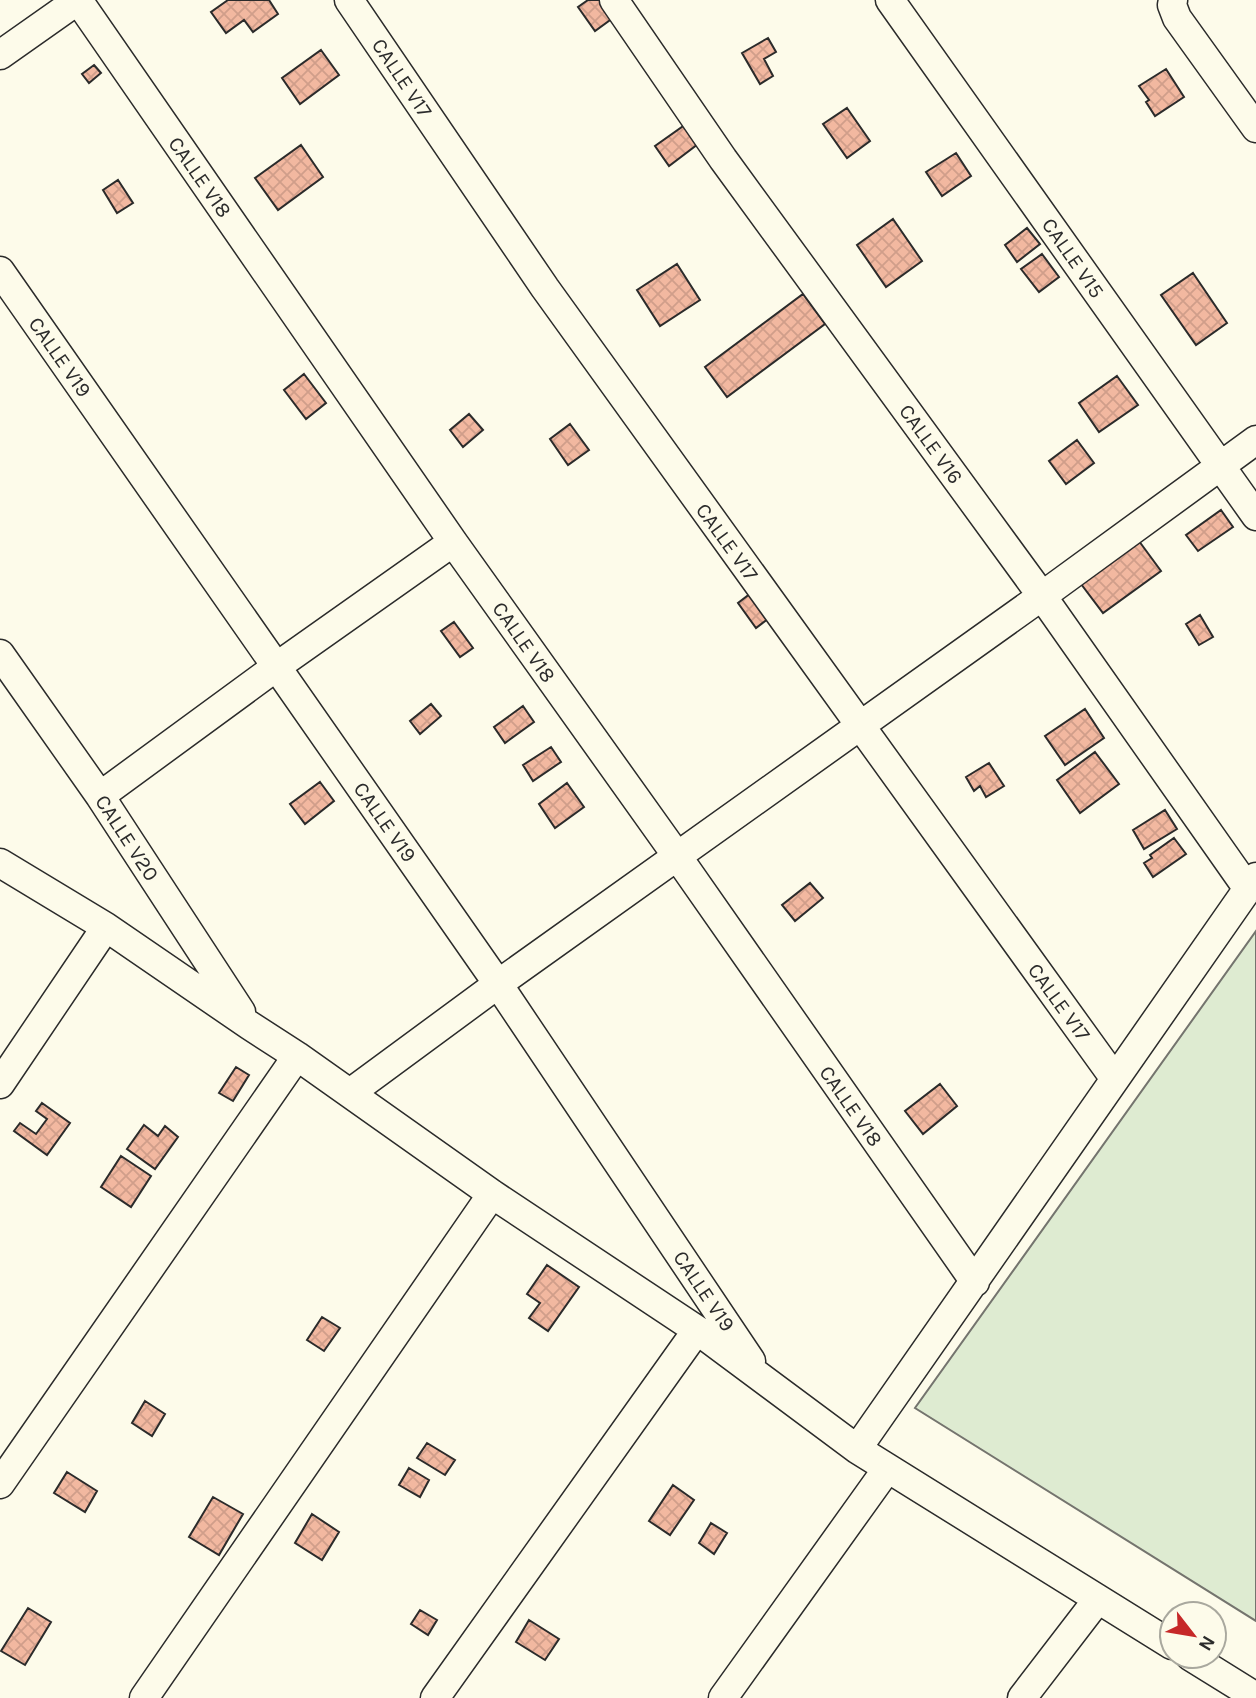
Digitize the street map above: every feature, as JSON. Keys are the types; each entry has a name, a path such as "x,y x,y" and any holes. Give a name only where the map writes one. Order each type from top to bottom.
{"street":[{"path":"0,55 78,0"},
{"name":"CALLE V18","path":"78,0 453,541 975,1282"},
{"name":"CALLE V17","path":"349,0 545,288 1115,1079"},
{"name":"CALLE V16","path":"614,0 723,159 1252,883"},
{"name":"CALLE V15","path":"890,0 1256,516"},
{"path":"1173,0 1177,18 1256,128"},
{"name":"CALLE V19","path":"0,271 498,984 762,1378"},
{"path":"350,1093 1256,440"},
{"path":"100,796 453,541"},
{"name":"CALLE V20","path":"0,654 100,796 249,1025"},
{"path":"0,863 106,927 297,1056 492,1194 697,1330 887,1469 1158,1636"},
{"path":"858,1449 1252,883"},
{"path":"0,1084 106,927"},
{"path":"0,1484 297,1056"},
{"path":"144,1698 492,1194"},
{"path":"435,1698 697,1330"},
{"path":"723,1698 887,1469"},
{"path":"1022,1698 1098,1599"},
{"path":"1213,1670 1256,1697"}],"green space":[{"path":"1256,931 1256,1621 1228,1604 1228,1600 1222,1600 915,1408"}],"building":[{"path":"228,0 269,0 278,14 253,32 244,20 226,33 211,12"},
{"path":"588,0 607,0 617,15 595,31 578,7"},
{"path":"768,38 776,52 764,59 773,76 760,84 742,53"},
{"path":"321,50 339,75 300,104 282,78"},
{"path":"94,65 101,73 89,83 82,74"},
{"path":"1166,69 1184,97 1155,116 1146,102 1149,100 1139,86"},
{"path":"847,108 870,141 847,158 823,124"},
{"path":"689,122 702,141 669,166 655,146"},
{"path":"301,145 323,177 278,210 255,178"},
{"path":"956,153 971,176 942,196 926,172"},
{"path":"118,180 133,203 117,213 103,190"},
{"path":"893,219 922,261 886,287 857,245"},
{"path":"1027,228 1040,244 1017,262 1005,245"},
{"path":"1042,254 1059,277 1039,292 1021,269"},
{"path":"677,264 700,300 660,326 637,290"},
{"path":"1193,273 1227,323 1196,345 1161,295"},
{"path":"803,294 825,324 727,397 705,367"},
{"path":"304,374 326,403 306,419 284,390"},
{"path":"1117,376 1138,405 1099,432 1079,403"},
{"path":"469,414 483,430 463,447 450,430"},
{"path":"570,424 589,450 568,465 550,439"},
{"path":"1077,440 1094,463 1066,484 1049,461"},
{"path":"1221,510 1233,527 1198,551 1186,535"},
{"path":"1136,537 1161,571 1103,613 1078,580"},
{"path":"755,590 773,615 756,628 738,603"},
{"path":"1200,615 1213,637 1199,645 1186,624"},
{"path":"454,622 473,648 460,657 441,631"},
{"path":"431,704 441,716 420,734 410,721"},
{"path":"523,706 534,722 505,743 494,727"},
{"path":"1085,709 1104,738 1065,765 1045,736"},
{"path":"551,747 561,762 533,781 523,765"},
{"path":"1095,752 1119,784 1080,813 1057,780"},
{"path":"989,763 1004,786 986,797 980,786 974,791 966,777"},
{"path":"320,782 334,801 305,824 290,804"},
{"path":"567,783 584,807 555,828 539,804"},
{"path":"1165,810 1177,829 1144,849 1133,830"},
{"path":"1174,838 1186,854 1153,877 1144,863 1152,858 1150,855"},
{"path":"810,883 823,898 795,921 782,905"},
{"path":"236,1067 249,1075 233,1101 219,1093"},
{"path":"940,1084 957,1106 923,1134 905,1111"},
{"path":"42,1103 70,1123 47,1155 14,1131 20,1123 36,1134 47,1119 36,1111"},
{"path":"144,1125 158,1136 165,1126 178,1137 155,1169 127,1149"},
{"path":"121,1156 151,1176 131,1207 101,1187"},
{"path":"547,1265 579,1287 548,1331 529,1318 540,1303 527,1294"},
{"path":"322,1317 340,1328 324,1351 307,1340"},
{"path":"145,1401 165,1414 152,1436 132,1423"},
{"path":"427,1443 455,1460 445,1475 417,1458"},
{"path":"409,1468 429,1480 420,1497 399,1485"},
{"path":"67,1472 97,1491 85,1512 54,1493"},
{"path":"673,1485 694,1500 670,1535 649,1521"},
{"path":"213,1497 243,1514 219,1555 189,1537"},
{"path":"312,1514 339,1532 322,1560 295,1543"},
{"path":"711,1523 727,1533 714,1554 699,1543"},
{"path":"28,1608 51,1622 25,1665 1,1651"},
{"path":"420,1610 437,1620 428,1635 411,1624"},
{"path":"529,1620 559,1639 545,1660 516,1642"}]}
